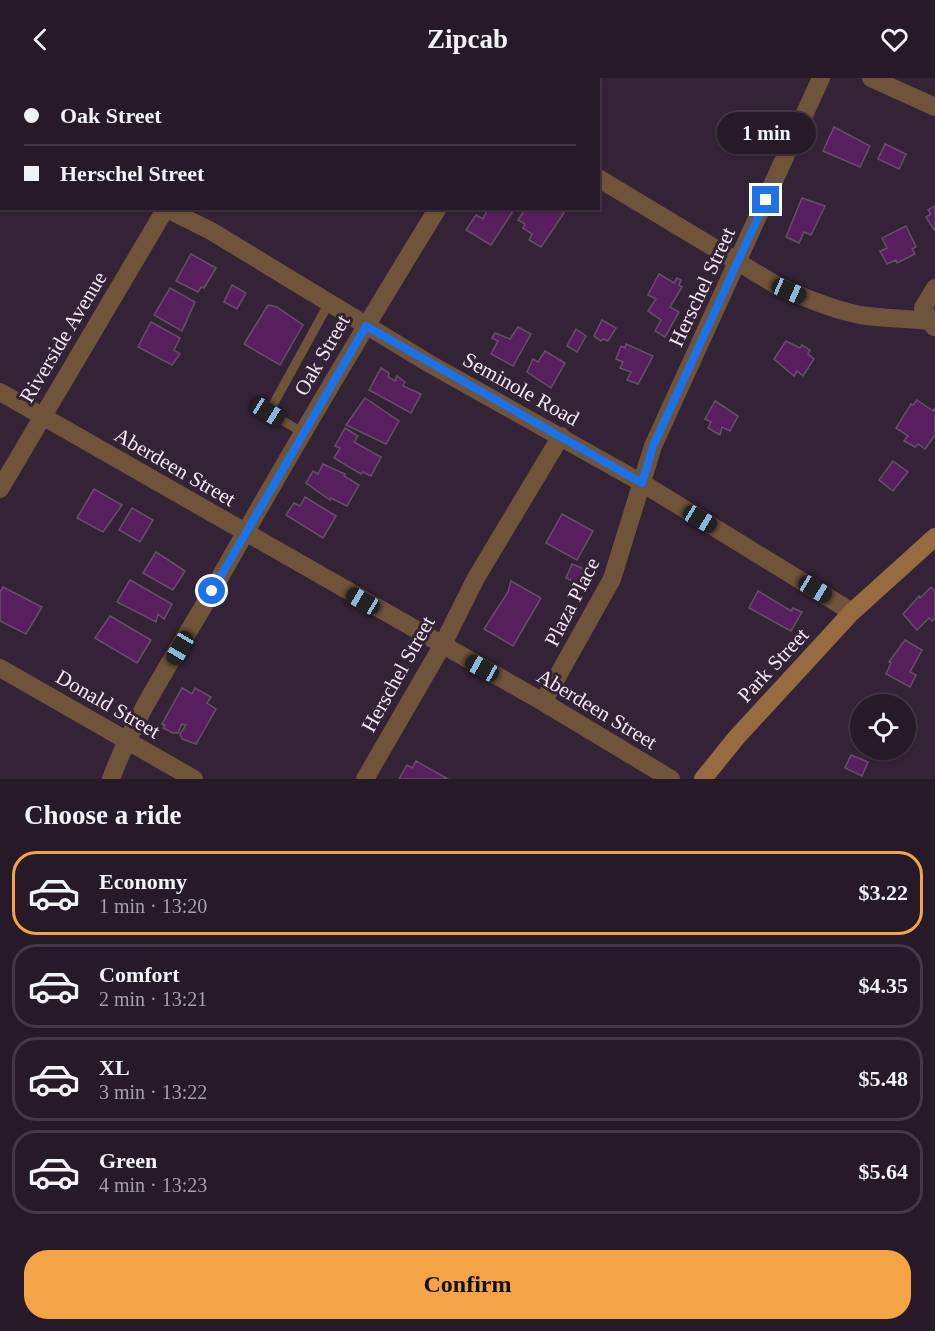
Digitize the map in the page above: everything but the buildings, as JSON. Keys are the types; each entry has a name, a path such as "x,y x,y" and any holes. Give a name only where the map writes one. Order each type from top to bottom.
{"street":[{"name":"Herschel Street","path":"642,483 653,446 821,78"},
{"path":"871,78 935,107"},
{"path":"600,179 776,285 837,309 861,315 906,317 933,324"},
{"name":"Riverside Avenue","path":"0,489 165,210"},
{"name":"Seminole Road","path":"168,210 211,231 366,326 642,483 852,612"},
{"name":"Oak Street","path":"111,779 127,741 245,533 437,210"},
{"path":"933,324 923,308 935,288"},
{"name":"Aberdeen Street","path":"0,392 543,702 671,779"},
{"name":"Herschel Street","path":"365,779 442,646 476,578 561,436"},
{"name":"Plaza Place","path":"543,702 612,579 642,483"},
{"name":"Park Street","path":"703,779 736,738 852,612 935,537"},
{"name":"Donald Street","path":"0,668 194,779"}],"lane":[{"path":"303,433 268,412 329,303"}],"route":[{"path":"212,591 366,326 642,483 653,446 766,200"}]}
